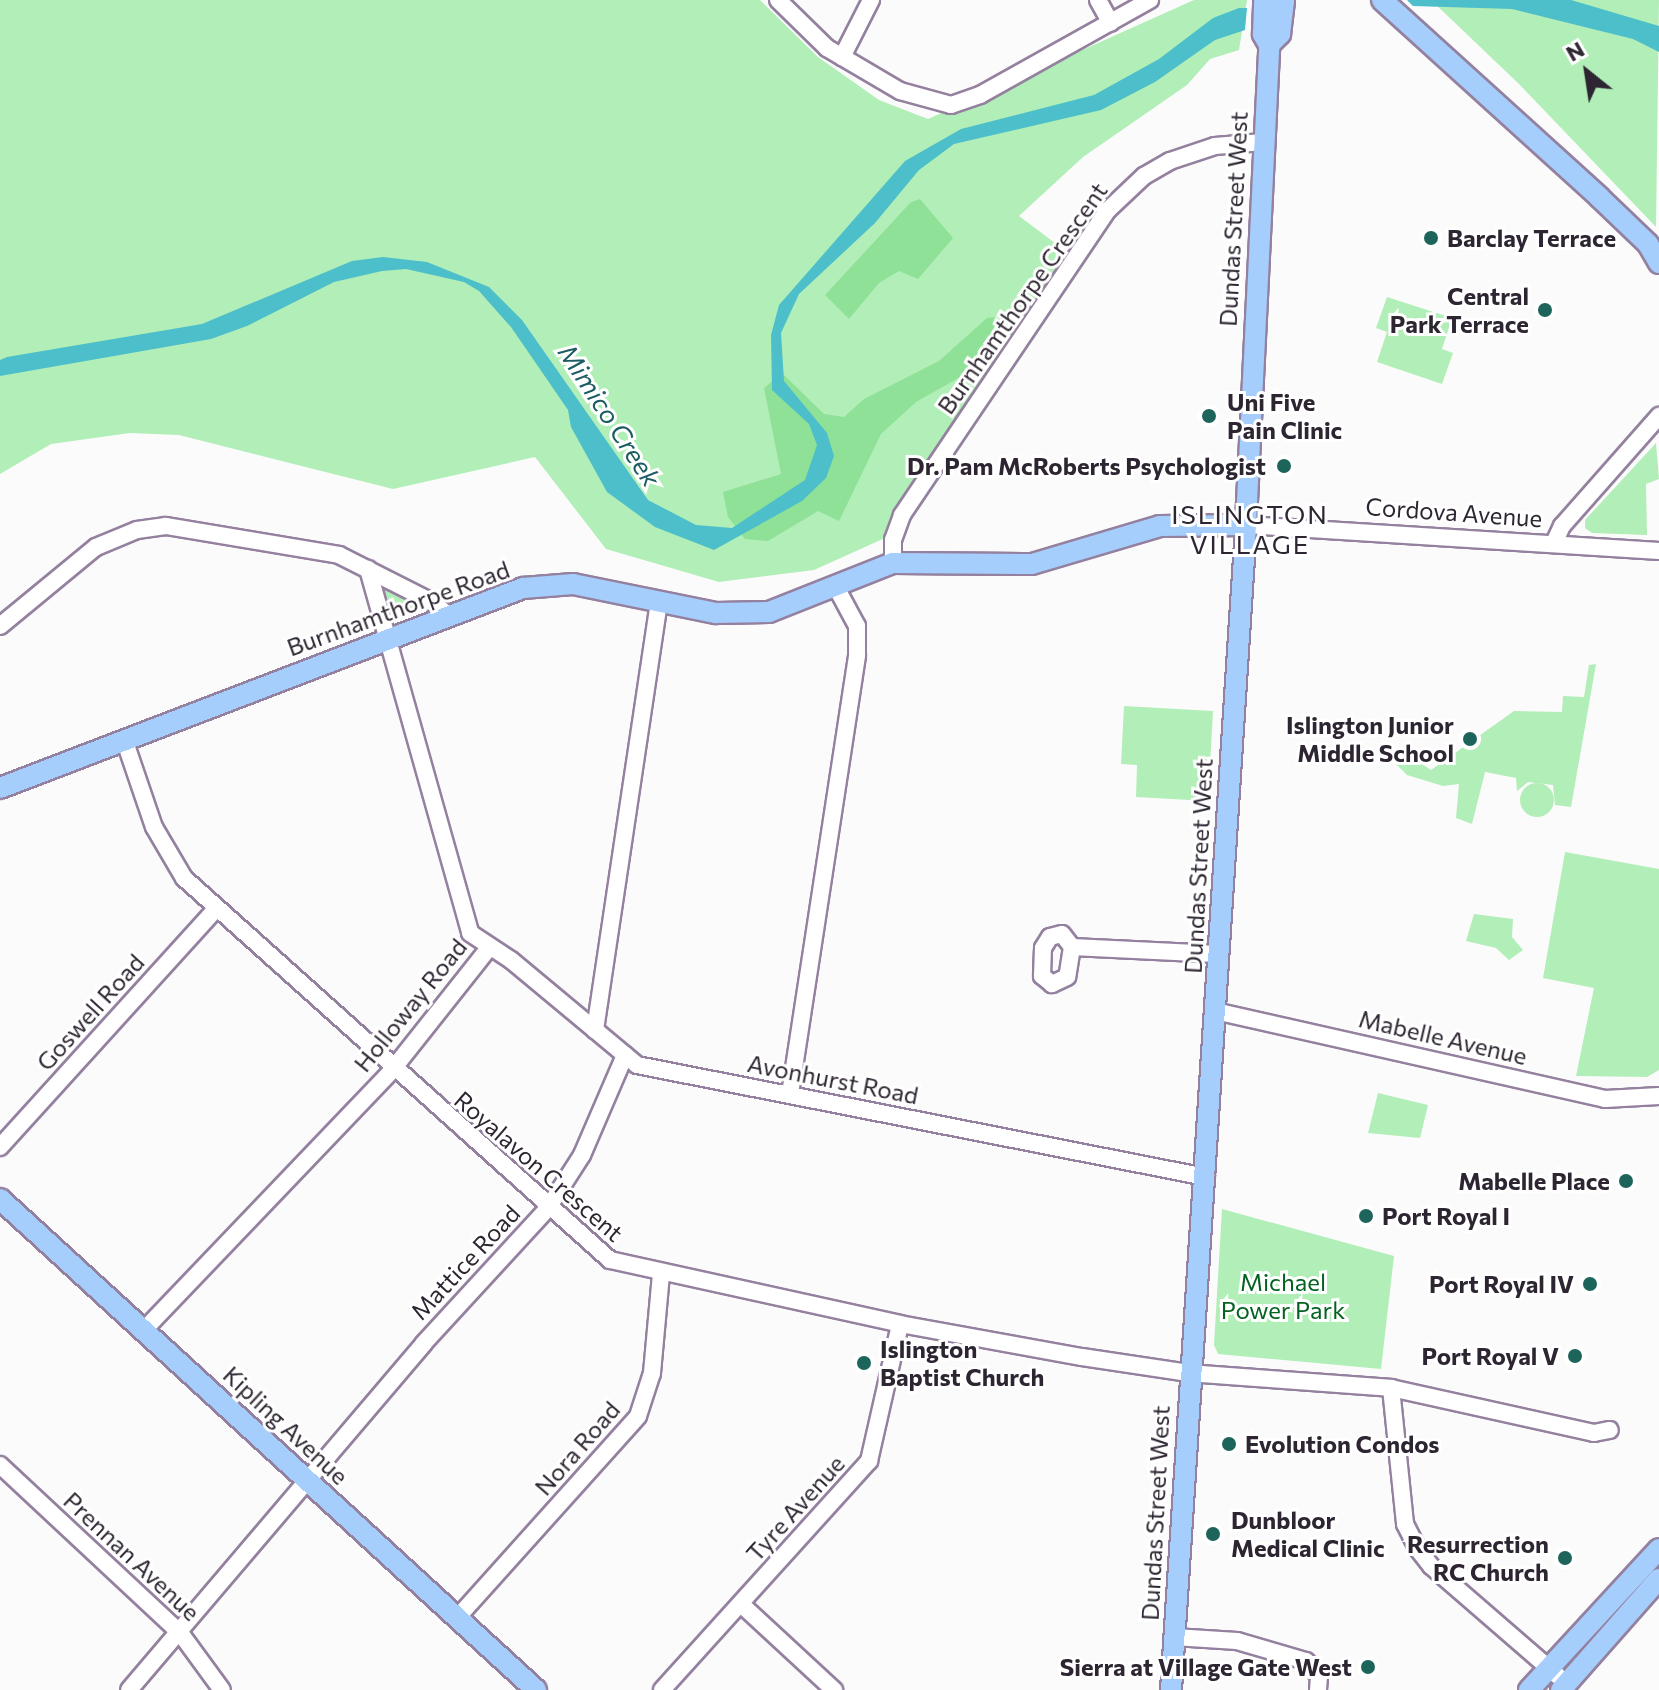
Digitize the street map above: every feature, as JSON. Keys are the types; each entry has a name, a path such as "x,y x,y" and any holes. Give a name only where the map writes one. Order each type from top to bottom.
{"main road":[{"name":"Dundas Street West","path":"1171,1690 1189,1373 1206,1177 1217,954 1246,525 1269,45 1263,34 1264,0"},
{"name":"Dundas Street West","path":"1269,45 1280,34 1284,0"},
{"path":"1382,0 1654,246 1659,263"},
{"name":"Burnhamthorpe Road","path":"0,788 448,615 548,583 600,588 716,613 769,612 893,563 1032,564 1064,559 1160,526 1246,525"},
{"name":"Kipling Avenue","path":"0,1199 536,1690"},
{"path":"1529,1690 1659,1549"},
{"path":"1564,1687 1659,1579"}],"street":[{"path":"778,0 818,40 842,57 900,91 951,105 980,95 1150,0"},
{"path":"842,57 871,0"},
{"path":"1098,0 1111,23"},
{"name":"Burnhamthorpe Crescent","path":"893,563 894,532 934,465 1108,210 1144,176 1198,150 1263,142"},
{"path":"1554,543 1562,526 1659,416"},
{"name":"Cordova Avenue","path":"1246,525 1659,551"},
{"path":"0,626 96,547 152,527 329,553 432,602 448,615"},
{"name":"Holloway Road","path":"144,1330 393,1069 488,949 470,933 462,911 368,569"},
{"path":"790,1094 857,655 857,626 836,587"},
{"path":"595,1030 659,603"},
{"name":"Royalavon Crescent","path":"124,739 162,845 184,878 548,1208 610,1260 661,1275 900,1324 1189,1373 1391,1388 1594,1433 1610,1430"},
{"name":"Goswell Road","path":"0,1147 216,909"},
{"path":"1072,947 1217,954"},
{"name":"Avonhurst Road","path":"488,949 511,960 637,1065 1206,1177"},
{"name":"Mabelle Avenue","path":"1215,1011 1605,1099 1659,1096"},
{"name":"Mattice Road","path":"129,1690 181,1634 424,1343 548,1208 582,1155 625,1055"},
{"name":"Nora Road","path":"457,1618 638,1416 653,1365 661,1275"},
{"name":"Tyre Avenue","path":"662,1690 869,1461 900,1324"},
{"path":"1391,1388 1405,1524 1417,1548 1431,1566 1549,1668 1564,1687"},
{"name":"Prennan Avenue","path":"0,1465 181,1634 222,1690"},
{"path":"741,1604 834,1690"},
{"path":"1174,1637 1237,1641 1306,1661 1319,1676 1318,1690"}],"green space":[{"path":"0,0 760,0 818,57 879,100 928,119 1194,0 1247,0 1239,50 1210,59 1187,85 1083,157 1019,216 1071,255 918,475 889,521 885,538 814,570 719,582 606,549 535,457 393,489 179,435 130,433 51,444 0,474"},
{"path":"1431,0 1659,0 1656,227 1519,84"},
{"path":"920,199 953,238 918,279 899,271 879,283 849,319 825,295 911,202"},
{"path":"1387,297 1452,318 1442,349 1453,353 1442,384 1377,362 1387,332 1376,328"},
{"path":"1005,316 1004,331 962,376 916,402 881,434 839,521 818,511 768,541 745,539 728,517 723,492 781,474 764,388 782,373 824,414 844,417 864,399 939,361 987,318"},
{"path":"1656,443 1659,479 1646,484 1647,535 1592,533 1585,528 1585,520"},
{"path":"382,585 432,602 394,618"},
{"path":"1596,664 1571,807 1555,805 1553,785 1528,782 1517,791 1516,778 1485,772 1472,824 1456,818 1459,784 1443,786 1407,775 1395,763 1405,753 1431,770 1514,711 1562,712 1563,696 1584,697 1589,665"},
{"path":"1124,706 1213,711 1208,801 1136,797 1137,765 1121,764"},
{"path":"1537,783 1549,788 1554,800 1549,812 1537,817 1525,812 1520,800 1525,788"},
{"path":"1565,852 1659,869 1659,1070 1647,1077 1576,1076 1594,988 1543,978"},
{"path":"1474,914 1513,919 1512,937 1523,950 1509,960 1496,948 1466,941"},
{"path":"1378,1093 1428,1105 1420,1138 1368,1133"},
{"name":"Michael Power Park","path":"1222,1209 1394,1256 1381,1369 1218,1354 1214,1345"}],"water":[{"path":"1407,0 1571,0 1659,26 1659,52 1633,39 1512,9 1413,6"},
{"path":"1247,8 1245,30 1215,40 1155,82 1101,110 954,144 919,170 875,223 799,294 781,333 784,381 827,433 834,456 826,478 802,501 714,550 655,527 607,492 571,427 568,410 511,327 479,291 464,282 406,269 382,271 334,282 247,326 211,339 0,376 0,360 7,357 202,324 352,261 383,257 427,262 489,287 522,320 648,500 696,525 732,528 805,480 817,445 809,424 772,390 771,335 779,305 905,161 961,129 1094,95 1159,59 1213,18"}],"place":[{"name":"Barclay Terrace","path":"1431,238"},
{"name":"Central Park Terrace","path":"1545,310"},
{"name":"Uni Five Pain Clinic","path":"1209,416"},
{"name":"Dr. Pam McRoberts Psychologist","path":"1284,466"},
{"name":"Islington Junior Middle School","path":"1470,739"},
{"name":"Mabelle Place","path":"1626,1181"},
{"name":"Port Royal I","path":"1366,1216"},
{"name":"Port Royal IV","path":"1590,1284"},
{"name":"Port Royal V","path":"1575,1356"},
{"name":"Islington Baptist Church","path":"864,1363"},
{"name":"Evolution Condos","path":"1229,1444"},
{"name":"Dunbloor Medical Clinic","path":"1213,1534"},
{"name":"Resurrection RC Church","path":"1565,1558"},
{"name":"Sierra at Village Gate West","path":"1368,1667"}],"district":[{"name":"ISLINGTON VILLAGE","path":"1250,529"}],"water label":[{"name":"Mimico Creek","path":"610,415"}]}
